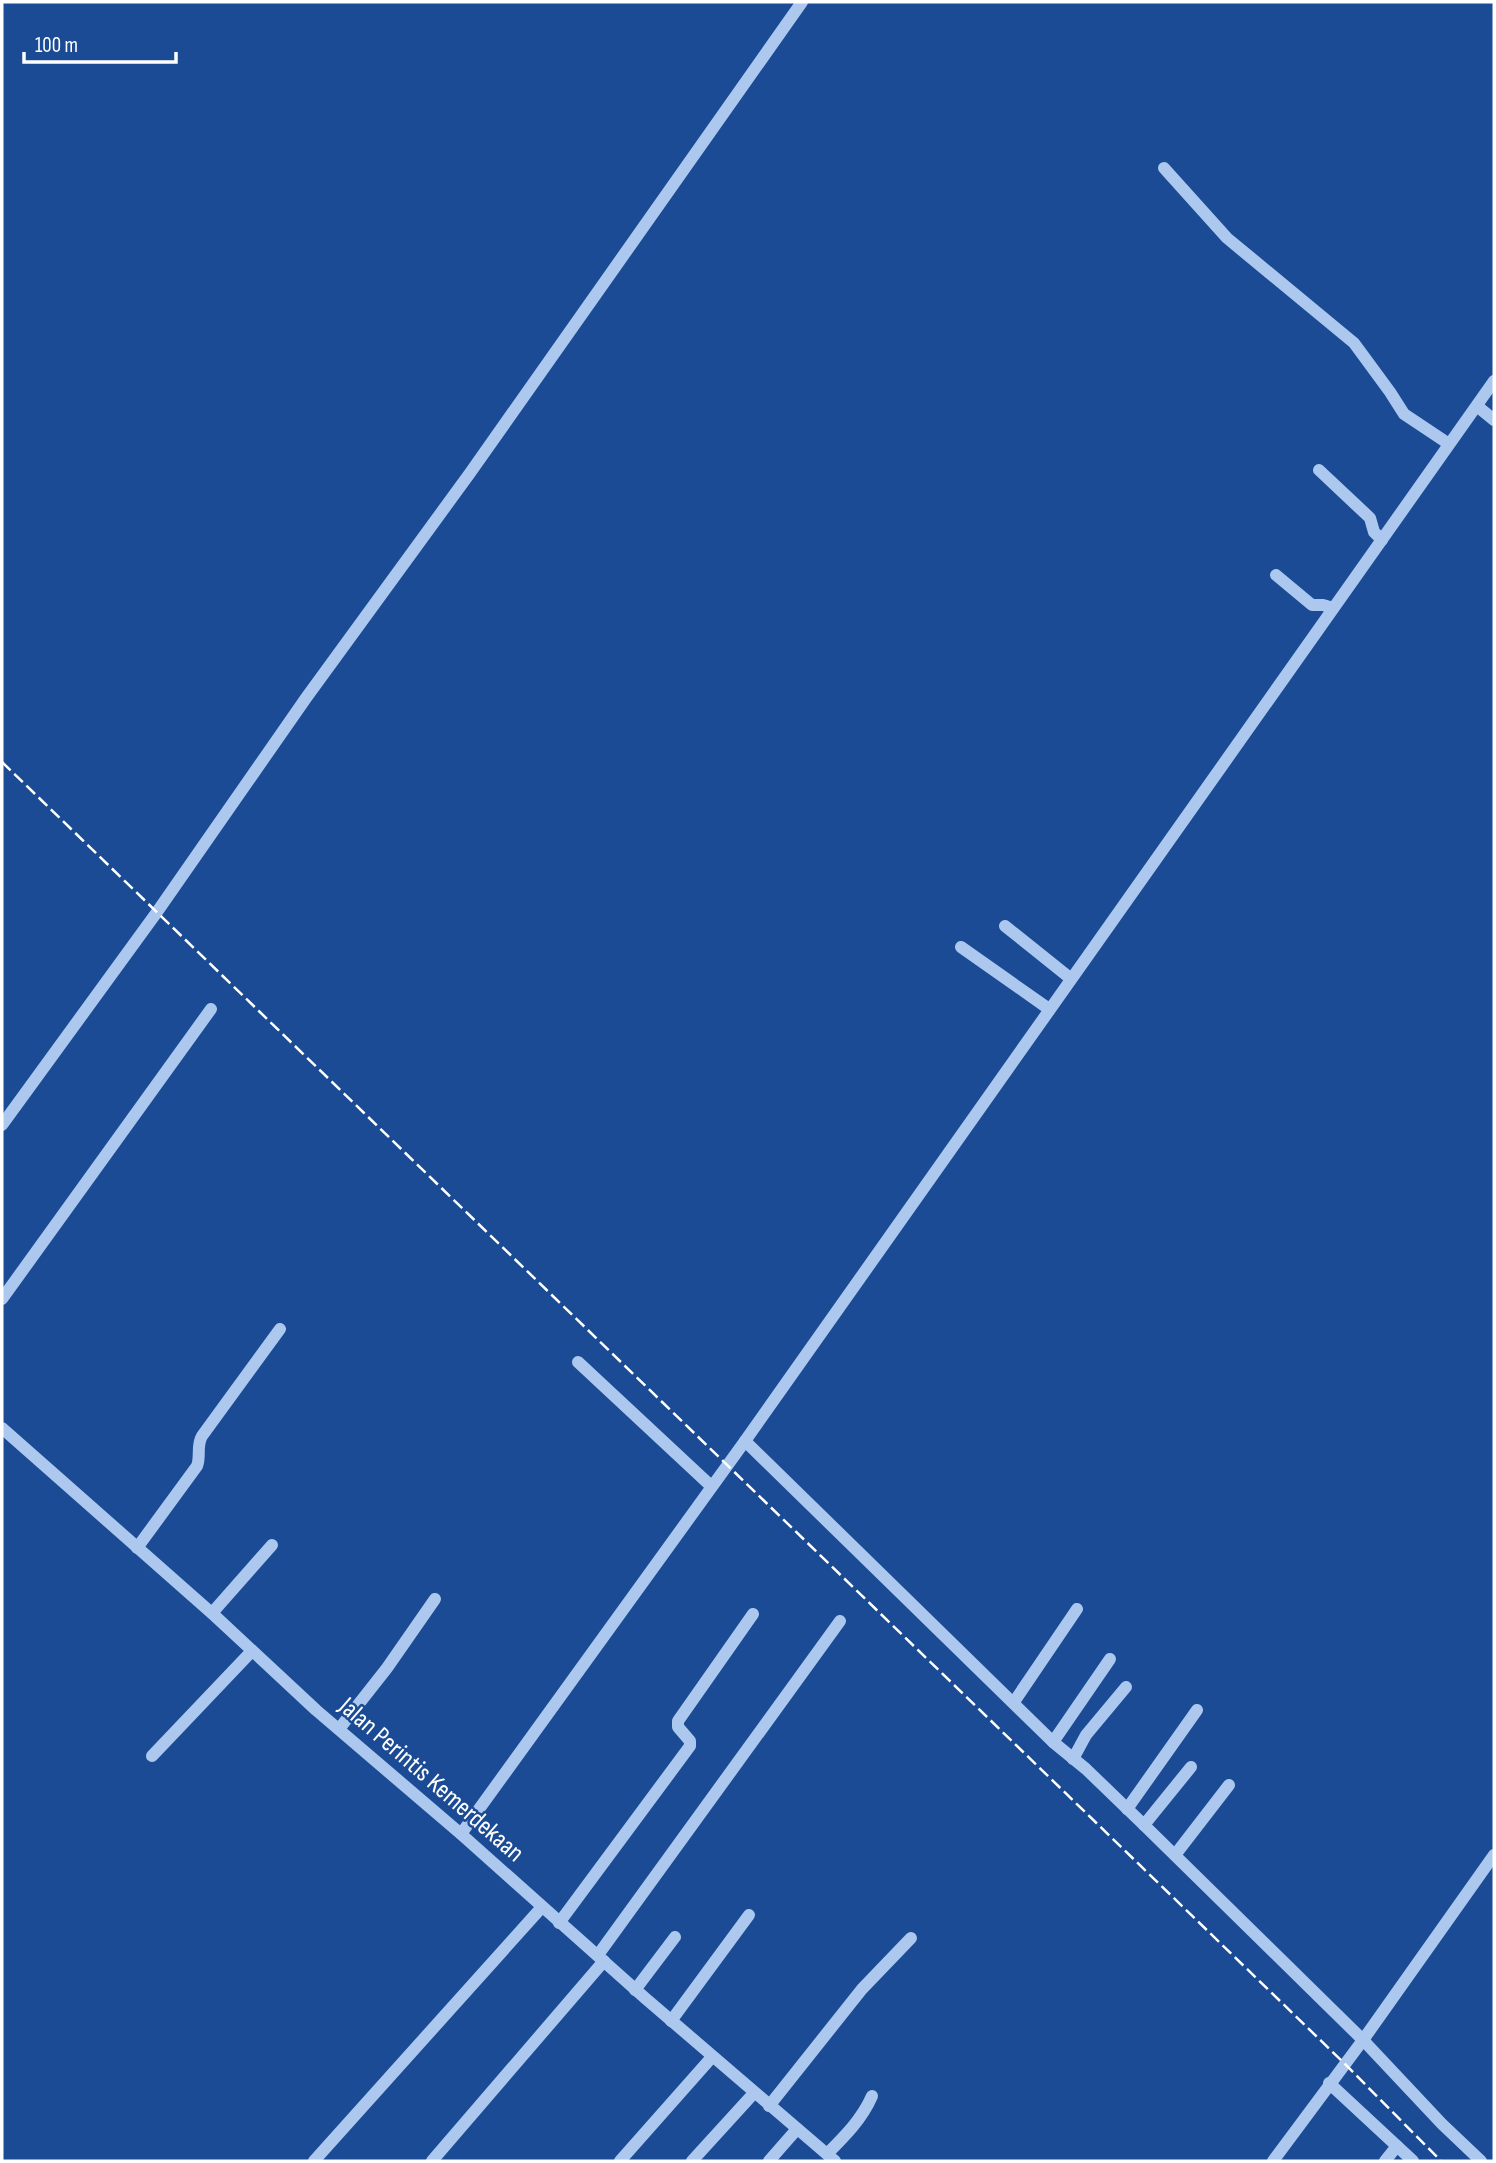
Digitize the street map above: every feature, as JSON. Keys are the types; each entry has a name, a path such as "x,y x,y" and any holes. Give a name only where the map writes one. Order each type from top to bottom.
{"street":[{"path":"2,1125 470,473 802,2"},
{"path":"1164,168 1227,237 1354,343 1404,414 1449,444"},
{"path":"461,1834 745,1441 1494,381"},
{"path":"1477,405 1494,420"},
{"path":"1319,470 1370,518 1374,532 1381,540"},
{"path":"1276,575 1312,605 1333,608"},
{"path":"1005,926 1070,978"},
{"path":"961,947 1049,1009"},
{"path":"2,1299 211,1009"},
{"path":"136,1548 197,1466 198,1445 202,1436 281,1329"},
{"path":"578,1362 711,1486"},
{"name":"Jalan Perintis Kemerdekaan","path":"2,1428 635,1990 831,2158"},
{"path":"745,1441 1053,1742 1175,1855 1363,2040 1441,2124 1481,2161"},
{"path":"212,1614 271,1545"},
{"path":"339,1729 387,1668 435,1599"},
{"path":"1013,1702 1077,1609"},
{"path":"559,1923 690,1746 688,1738 678,1727 678,1721 753,1614"},
{"path":"432,2161 601,1958 840,1621"},
{"path":"152,1756 252,1651"},
{"path":"1053,1742 1110,1659"},
{"path":"1073,1759 1086,1735 1126,1687"},
{"path":"1127,1809 1197,1710"},
{"path":"1144,1825 1191,1767"},
{"path":"1175,1855 1229,1785"},
{"path":"1273,2161 1492,1863"},
{"path":"314,2161 542,1907"},
{"path":"671,2021 749,1914"},
{"path":"635,1990 675,1937"},
{"path":"769,2106 862,1989 911,1938"},
{"path":"620,2161 712,2057"},
{"path":"1329,2083 1413,2161"},
{"path":"692,2161 754,2093"},
{"path":"831,2158 865,2112 872,2096"},
{"path":"769,2161 797,2129"},
{"path":"1385,2161 1397,2146"}],"railway":[{"path":"2,762 1345,2064 1441,2161"}]}
